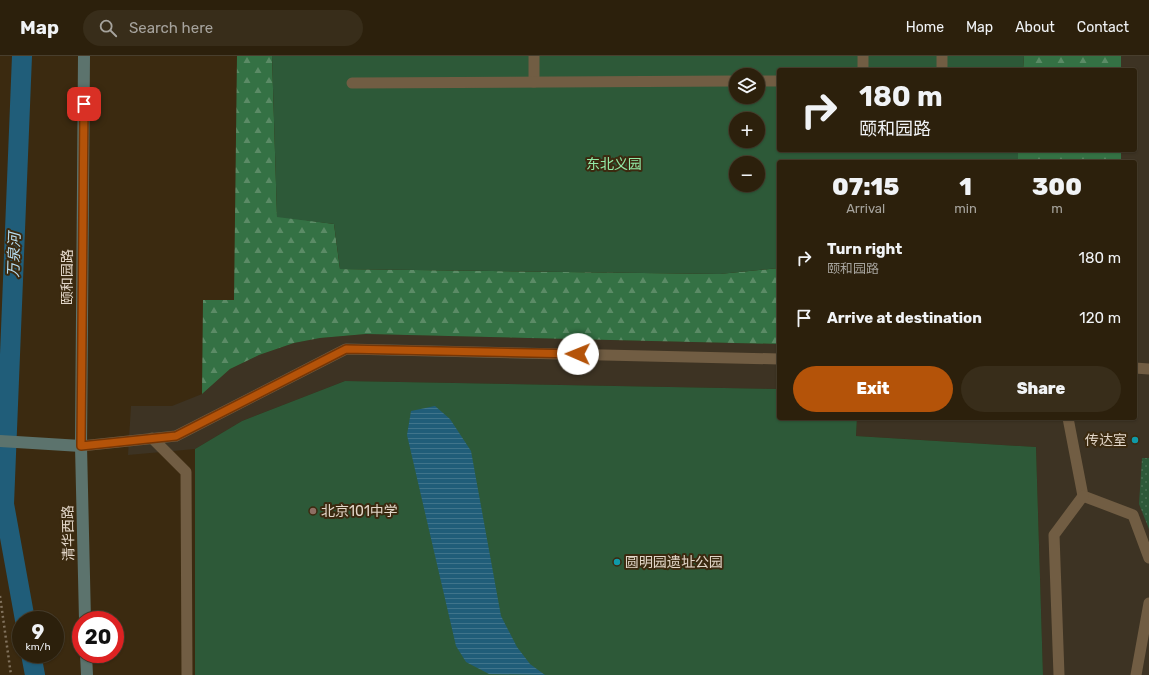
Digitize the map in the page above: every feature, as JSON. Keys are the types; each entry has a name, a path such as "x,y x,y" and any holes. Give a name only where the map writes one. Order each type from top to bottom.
{"main road":[{"name":"颐和园路","path":"81,446 84,56"},
{"path":"0,441 81,446"},
{"name":"清华西路","path":"81,446 85,611"},
{"path":"86,663 87,675"}],"lane":[{"path":"534,56 534,82"},
{"path":"863,56 863,68"},
{"path":"942,56 942,68"},
{"path":"352,83 729,81"},
{"path":"765,81 777,81"},
{"path":"81,446 176,436 346,349 777,359"},
{"path":"1137,368 1149,368"},
{"path":"1059,675 1054,535 1082,496 1068,420"},
{"path":"152,438 186,472 187,675"},
{"path":"1082,496 1133,515 1149,558"},
{"path":"1136,675 1149,603"}],"path":[{"path":"0,596 11,675"}],"shaded area":[{"path":"1121,56 1149,56 1149,675 1043,675 1036,447 856,436 857,420 1137,420 1137,160 1121,160 1121,152 1137,152 1137,68 1121,68"},
{"path":"366,334 777,344 777,389 345,381 242,421 195,449 128,455 131,406 172,406 202,394 230,369 259,355 294,343 320,338"}],"green space":[{"path":"237,56 272,56 277,216 334,224 340,269 719,274 777,268 777,344 366,334 320,338 294,343 259,355 230,369 202,394 203,300 234,300"},
{"name":"东北义园","path":"272,56 1024,56 1023,68 777,68 777,152 1018,152 1018,160 777,160 777,268 720,274 340,269 334,224 277,217"},
{"path":"1024,56 1121,56 1121,68 1023,68"},
{"path":"1018,152 1121,152 1121,160 1018,160"},
{"name":"圆明园遗址公园","path":"345,381 777,389 777,420 857,420 856,436 1036,447 1043,675 195,675 195,449 242,421"},
{"path":"1142,458 1149,458 1149,529 1139,504"}],"water":[{"path":"435,406 450,419 471,451 501,616 517,647 530,664 545,675 489,674 466,662 456,646 407,435 411,411"}],"waterway":[{"name":"万泉河","path":"22,56 4,504 23,611"},
{"name":"万泉河","path":"33,663 35,675"}],"place":[{"name":"传达室","path":"1135,440"},
{"name":"北京101中学","path":"313,511"},
{"name":"圆明园遗址公园","path":"617,562"}],"route":[{"path":"84,104 81,446 176,436 346,349 578,354"}]}
